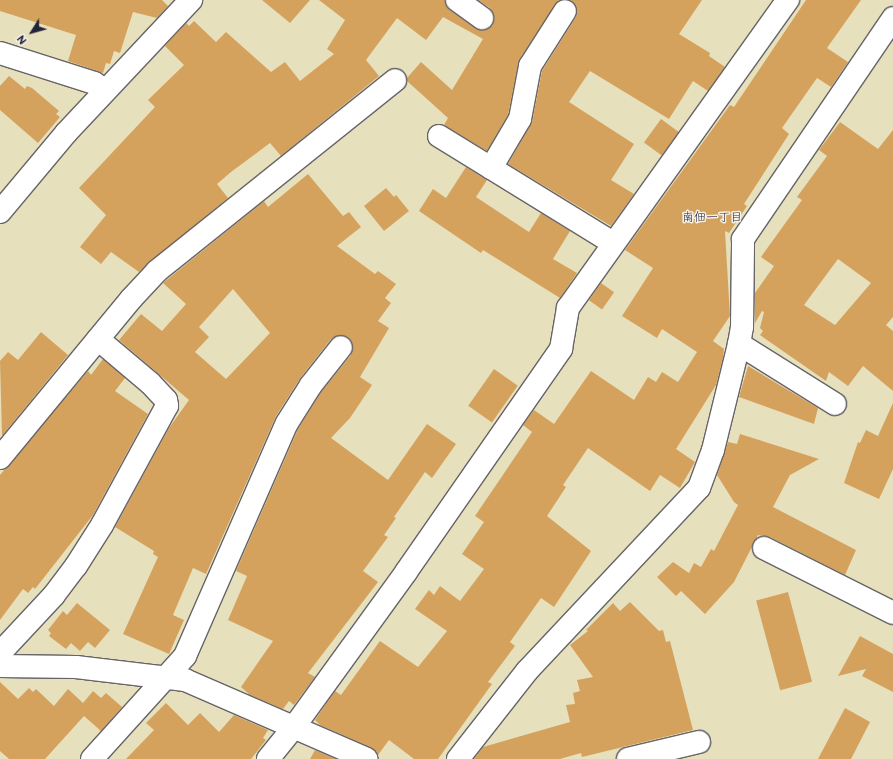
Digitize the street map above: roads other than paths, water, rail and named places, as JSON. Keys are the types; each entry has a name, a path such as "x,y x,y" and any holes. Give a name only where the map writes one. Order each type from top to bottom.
{"street":[{"path":"0,212 105,90 190,0"},
{"path":"457,0 482,18"},
{"path":"268,759 294,728 561,349 568,308 788,0"},
{"path":"491,168 520,119 530,66 565,11"},
{"path":"458,759 527,671 699,488 713,450 740,344 742,327 742,248 747,230 893,18"},
{"path":"0,53 94,83 105,90"},
{"path":"0,458 157,271 396,80"},
{"path":"439,136 614,243"},
{"path":"0,653 54,595 76,566 102,525 167,406 166,400 150,383 98,340"},
{"path":"740,344 835,404"},
{"path":"92,759 168,677 185,656 200,625 286,423 310,385 341,347"},
{"path":"764,548 893,613"},
{"path":"0,666 76,667 168,677 196,684 367,759"},
{"path":"628,759 699,742"}],"district":[{"name":"南佃一丁目","path":"712,218"}]}
